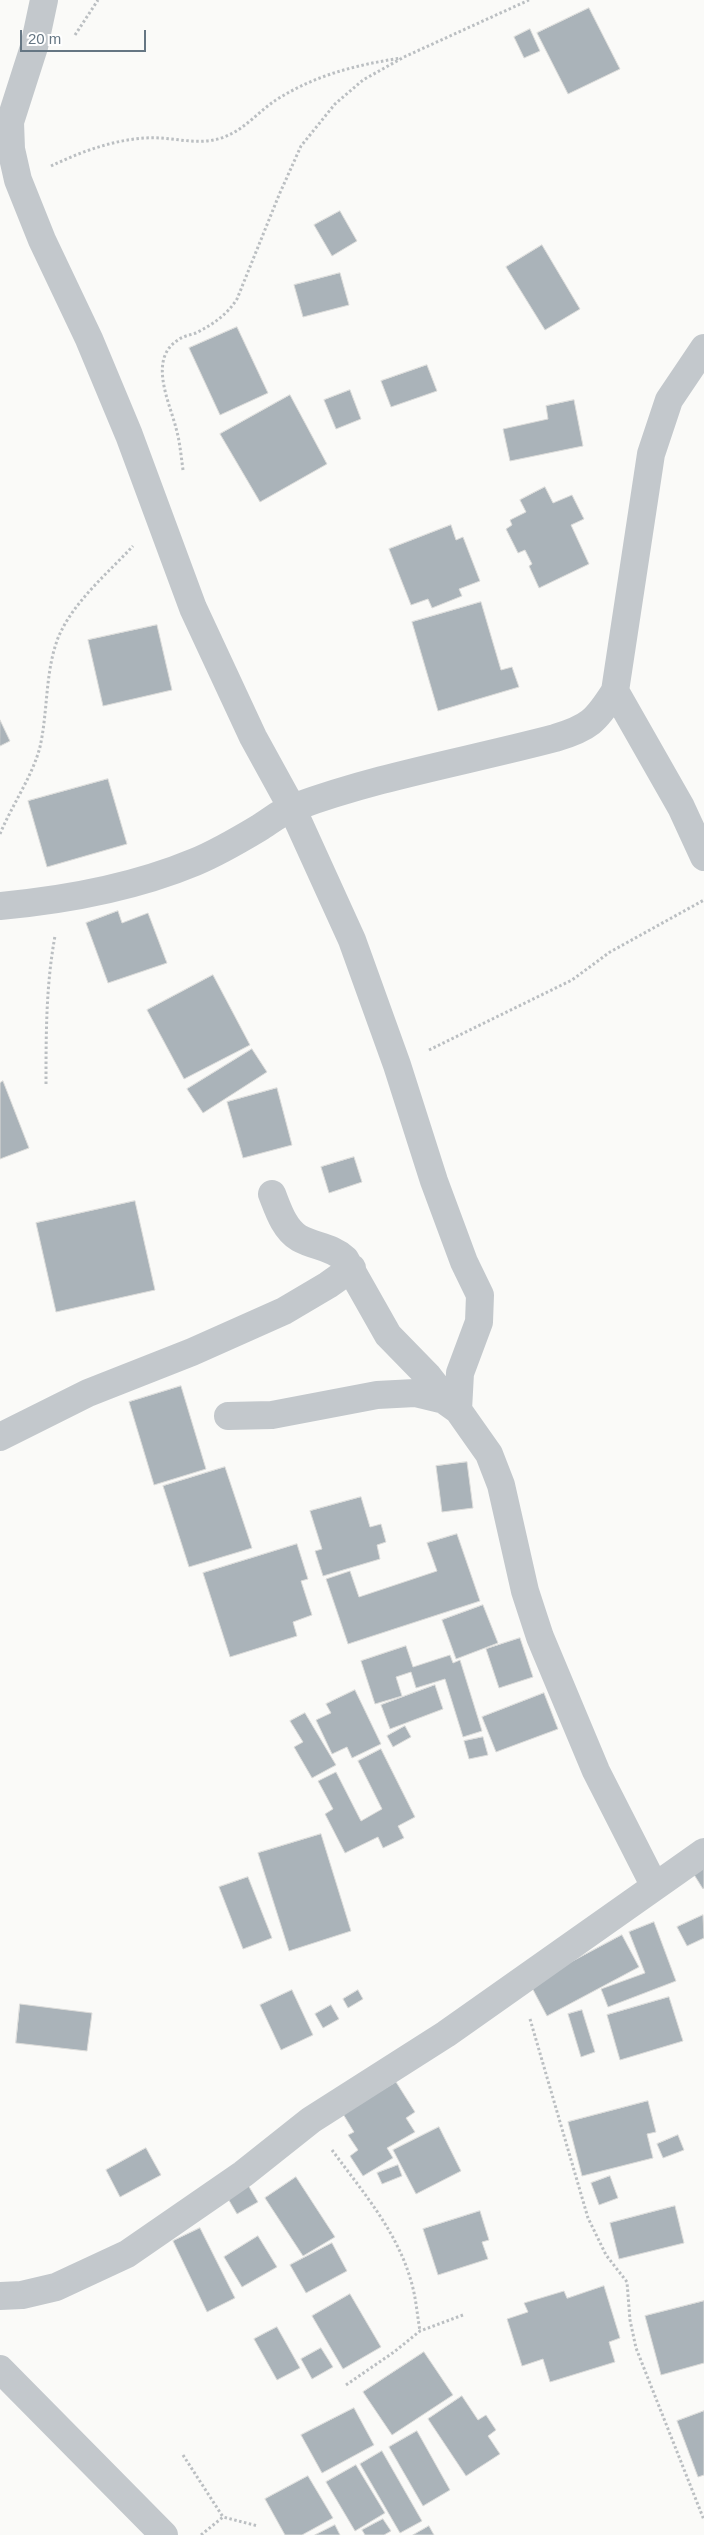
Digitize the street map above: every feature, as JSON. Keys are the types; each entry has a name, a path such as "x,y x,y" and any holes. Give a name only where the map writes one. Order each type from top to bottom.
{"street":[{"path":"44,0 34,47 10,122 11,148 18,180 42,240 89,339 129,435 193,608 253,737 292,808 352,940 397,1064 434,1181 464,1262 480,1295 479,1322 460,1373 454,1406"},
{"path":"0,906 36,902 128,884 195,862 241,839 292,808 366,784 578,732 599,717 615,691 651,454 669,400 704,348"},
{"path":"615,691 681,807 704,857"},
{"path":"272,1194 284,1222 291,1232 298,1238 337,1252 352,1268 388,1335 454,1406 489,1454 501,1485 525,1591 540,1637 596,1770 654,1885"},
{"path":"0,1437 88,1393 192,1352 284,1311 314,1294 352,1268"},
{"path":"228,1416 300,1411 377,1395 414,1393 454,1406"},
{"path":"0,2296 22,2295 56,2287 127,2254 243,2174 311,2120 446,2034 654,1885 704,1852"},
{"path":"0,2369 164,2535"}],"path":[{"path":"183,472 180,444 162,373 163,358 168,347 180,338 213,324 227,314 245,281 279,195 302,146 335,104 363,80 404,57 530,0"},
{"path":"18,180 64,160 126,140 146,138 208,142 225,137 238,130 276,100 304,85 356,65 404,57"},
{"path":"0,834 39,750 44,728 52,660 58,637 90,591 159,518"},
{"path":"46,1084 49,967 63,896"},
{"path":"397,1064 572,980 610,952 704,900"},
{"path":"519,1982 588,2218 606,2255 627,2282 630,2320 636,2348 704,2520"},
{"path":"311,2120 372,2204 396,2245 411,2281 420,2330"},
{"path":"346,2385 394,2352 420,2330 463,2316"},
{"path":"183,2455 222,2517 258,2526"},
{"path":"200,2535 222,2517"}],"building":[{"path":"589,8 620,69 568,94 537,33"},
{"path":"530,29 540,51 524,58 514,37"},
{"path":"340,211 357,241 332,256 314,225"},
{"path":"542,245 580,309 545,330 506,267"},
{"path":"340,273 349,305 303,317 294,285"},
{"path":"237,327 268,393 220,415 189,348"},
{"path":"427,365 437,391 391,407 381,381"},
{"path":"350,390 361,419 336,429 324,400"},
{"path":"290,395 327,464 260,502 220,434"},
{"path":"574,400 583,446 510,461 503,429 548,419 546,406"},
{"path":"545,487 553,503 572,495 584,519 571,525 589,564 539,588 529,566 532,564 525,550 518,553 506,529 512,525 510,520 526,512 520,500"},
{"path":"451,525 456,540 463,537 480,581 459,589 462,596 432,608 428,599 411,605 389,549"},
{"path":"481,602 501,670 512,667 519,687 438,711 412,622"},
{"path":"157,625 172,690 103,706 88,640"},
{"path":"0,720 10,741 0,746"},
{"path":"108,779 127,844 47,867 28,801"},
{"path":"118,911 122,923 148,913 167,963 108,983 86,923"},
{"path":"213,975 250,1045 184,1079 147,1010"},
{"path":"252,1049 267,1072 203,1113 187,1089"},
{"path":"3,1081 29,1148 0,1159 0,1083"},
{"path":"277,1088 292,1145 243,1158 227,1102"},
{"path":"354,1157 362,1182 329,1193 321,1167"},
{"path":"135,1201 155,1290 56,1312 36,1223"},
{"path":"181,1386 206,1469 154,1485 129,1402"},
{"path":"467,1462 473,1508 442,1512 436,1466"},
{"path":"225,1467 252,1548 189,1567 163,1486"},
{"path":"361,1497 370,1527 381,1524 386,1542 377,1545 380,1559 323,1576 315,1551 322,1549 310,1511"},
{"path":"457,1534 480,1601 348,1644 326,1579 350,1571 359,1597 437,1571 427,1543"},
{"path":"297,1544 308,1579 301,1581 312,1615 293,1622 297,1636 230,1657 203,1573"},
{"path":"483,1605 498,1643 456,1659 442,1620"},
{"path":"520,1638 533,1677 499,1688 486,1649"},
{"path":"406,1646 413,1667 450,1655 453,1663 460,1660 482,1731 463,1737 445,1679 416,1688 411,1672 396,1677 402,1696 375,1704 361,1661"},
{"path":"435,1685 443,1709 390,1729 381,1705"},
{"path":"355,1690 381,1744 352,1758 347,1747 332,1754 316,1720 331,1713 326,1704"},
{"path":"544,1693 558,1729 496,1752 482,1717"},
{"path":"305,1713 336,1765 312,1778 294,1747 303,1742 290,1721"},
{"path":"405,1726 411,1737 393,1747 387,1736"},
{"path":"483,1737 488,1755 469,1759 464,1741"},
{"path":"381,1749 415,1817 398,1826 404,1838 383,1848 378,1837 345,1853 325,1814 333,1809 318,1781 336,1772 361,1821 382,1809 358,1761"},
{"path":"321,1834 351,1931 289,1951 258,1853"},
{"path":"704,1867 704,1888 703,1889 693,1873"},
{"path":"248,1877 272,1938 243,1949 219,1887"},
{"path":"703,1915 704,1938 687,1946 677,1927"},
{"path":"654,1922 676,1981 608,2007 601,1989 645,1973 629,1932"},
{"path":"622,1935 639,1967 547,2016 530,1984"},
{"path":"292,1990 313,2035 281,2050 260,2005"},
{"path":"358,1990 363,1999 348,2008 343,1999"},
{"path":"669,1997 683,2041 620,2060 607,2015"},
{"path":"20,2004 92,2013 87,2051 16,2043"},
{"path":"331,2005 339,2019 323,2028 315,2014"},
{"path":"582,2010 595,2052 581,2057 568,2014"},
{"path":"396,2082 415,2112 406,2118 415,2132 387,2148 393,2158 363,2176 350,2156 358,2150 348,2135 354,2132 343,2114"},
{"path":"648,2101 656,2132 647,2134 653,2158 582,2176 568,2122"},
{"path":"439,2127 461,2171 416,2194 393,2150"},
{"path":"678,2135 684,2150 663,2158 657,2144"},
{"path":"146,2148 161,2175 120,2197 106,2170"},
{"path":"398,2165 402,2176 382,2184 377,2173"},
{"path":"610,2176 618,2198 599,2205 591,2183"},
{"path":"296,2177 335,2237 303,2256 265,2198"},
{"path":"248,2185 258,2202 237,2214 227,2197"},
{"path":"675,2206 684,2243 619,2259 610,2223"},
{"path":"480,2211 489,2240 482,2242 488,2259 438,2275 423,2229"},
{"path":"200,2228 235,2298 207,2312 173,2241"},
{"path":"258,2236 277,2267 242,2287 224,2257"},
{"path":"332,2243 347,2271 306,2293 290,2265"},
{"path":"604,2286 620,2338 609,2342 615,2362 550,2382 543,2359 522,2366 507,2319 528,2312 524,2303 564,2291 567,2298"},
{"path":"350,2294 381,2347 343,2369 312,2316"},
{"path":"704,2301 704,2363 661,2375 645,2316"},
{"path":"277,2327 300,2368 277,2380 254,2339"},
{"path":"321,2348 333,2367 312,2379 301,2359"},
{"path":"424,2352 453,2395 392,2435 363,2392"},
{"path":"462,2396 478,2420 486,2415 496,2430 488,2436 500,2454 466,2476 428,2419"},
{"path":"354,2408 374,2445 322,2473 301,2435"},
{"path":"704,2411 704,2475 698,2477 677,2421"},
{"path":"417,2431 450,2490 423,2506 389,2447"},
{"path":"382,2451 422,2521 400,2533 360,2464"},
{"path":"356,2465 385,2513 355,2531 326,2482"},
{"path":"308,2476 333,2518 302,2535 285,2535 265,2499"},
{"path":"383,2519 391,2531 384,2535 365,2535 362,2530"},
{"path":"335,2525 340,2535 315,2535"},
{"path":"429,2526 434,2535 413,2535"}]}
